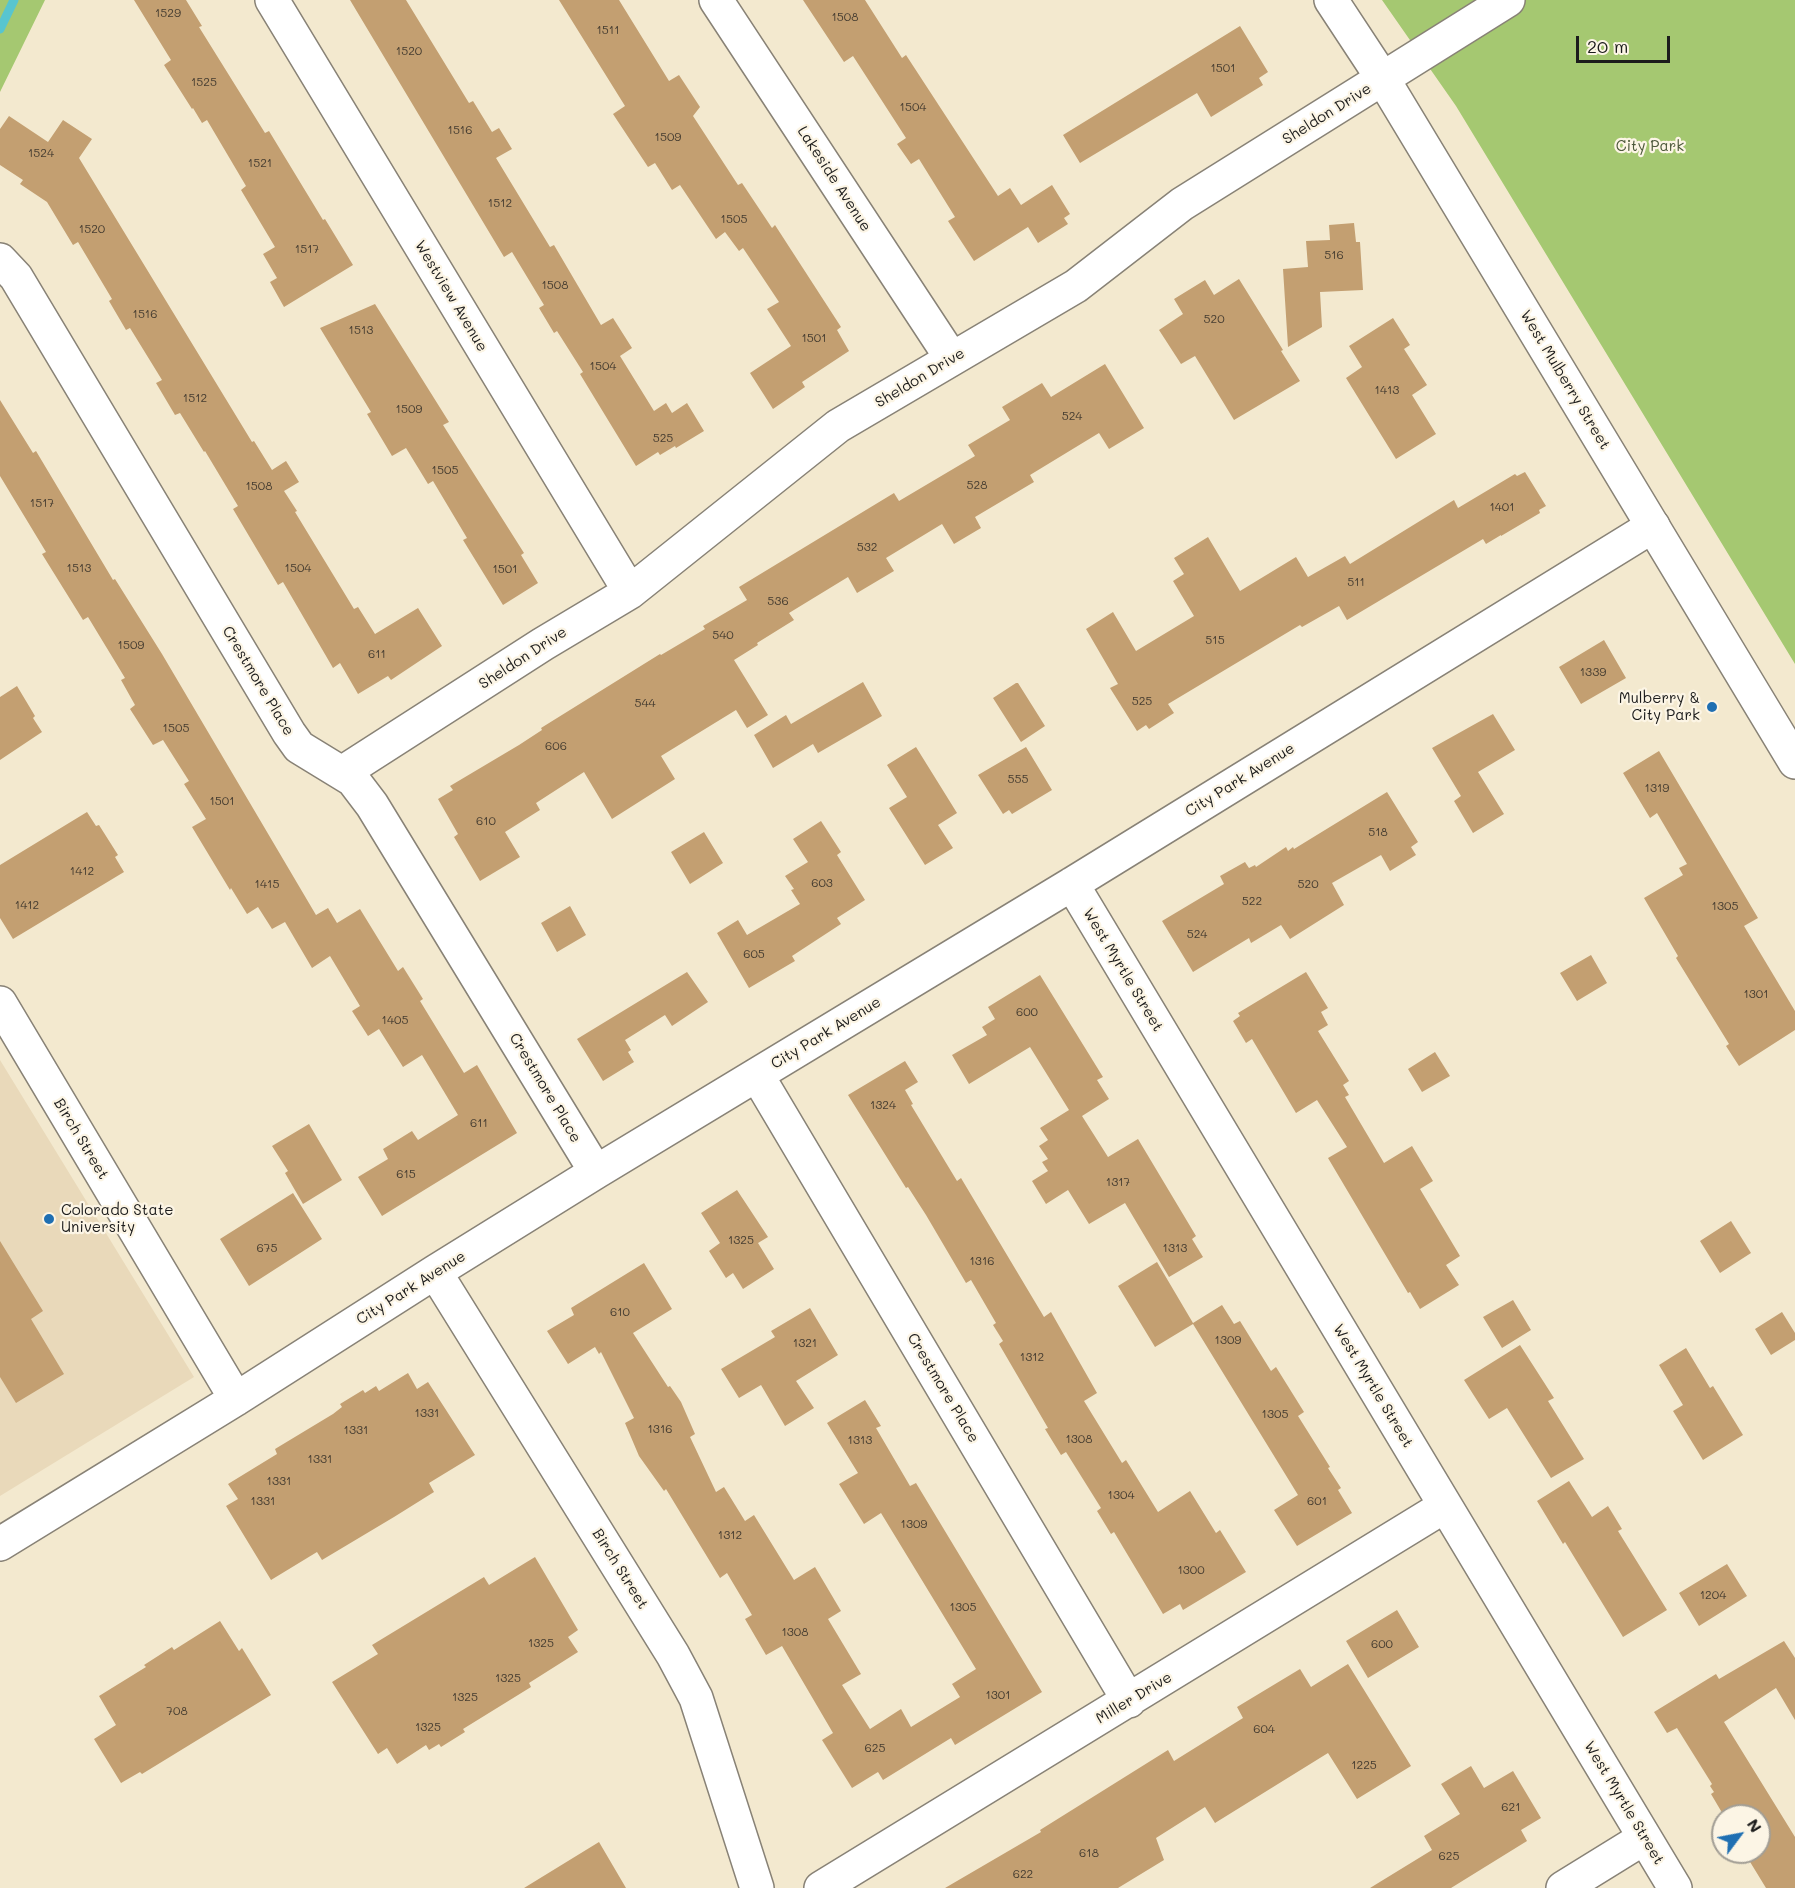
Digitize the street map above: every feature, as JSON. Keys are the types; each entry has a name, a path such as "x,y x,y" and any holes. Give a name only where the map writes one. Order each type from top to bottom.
{"street":[{"name":"Westview Avenue","path":"272,0 630,592"},
{"name":"Lakeside Avenue","path":"716,0 952,359"},
{"name":"West Mulberry Street","path":"1331,0 1383,79 1795,762"},
{"name":"Sheldon Drive","path":"342,773 543,644 630,592 838,426 1076,286 1182,204 1508,0"},
{"name":"Crestmore Place","path":"0,260 16,277 289,733 299,747 353,780 372,805 596,1173"},
{"name":"City Park Avenue","path":"0,1544 236,1400 435,1272 1072,884 1653,526"},
{"name":"West Myrtle Street","path":"1072,884 1675,1888"},
{"name":"Birch Street","path":"0,1003 236,1400"},
{"name":"Crestmore Place","path":"757,1075 1129,1701"},
{"name":"Birch Street","path":"435,1272 673,1655 696,1698 757,1888"},
{"name":"Miller Drive","path":"821,1888 1445,1506"},
{"path":"1563,1888 1644,1838"}],"shaded area":[{"name":"Colorado State University","path":"0,1060 194,1377 0,1496"}],"green space":[{"path":"0,0 45,0 0,92"},
{"name":"City Park","path":"1382,0 1795,0 1795,664 1456,106"}],"building":[{"path":"134,0 186,0 202,26 199,27 265,133 269,131 353,265 284,307 270,282 277,278 263,254 275,247 241,190 246,186 207,120 202,123 164,65 171,60"},
{"path":"350,0 406,0 469,103 473,101 492,132 499,128 512,149 496,158 550,247 554,245 601,325 613,318 632,348 620,356 654,411 666,403 672,413 687,403 704,431 676,448 675,446 660,455 658,452 636,466 580,374 583,372 557,331 554,333 539,308 544,305 512,252 504,257"},
{"path":"559,0 619,0 669,81 679,75 700,107 693,116 738,185 742,183 772,228 775,225 841,327 837,330 849,351 802,382 805,387 773,409 750,373 791,346 767,309 779,302 743,248 739,251 725,232 716,239 680,185 672,190 655,163 648,167 613,114 625,106"},
{"path":"803,0 865,0 902,58 906,55 998,196 1010,188 1021,205 1052,185 1070,214 1064,218 1068,224 1038,243 1028,227 974,261 948,221 955,217 919,159 911,164 897,144 906,138 853,56 844,62"},
{"path":"1240,26 1268,72 1259,78 1263,85 1211,117 1197,93 1080,163 1063,135"},
{"path":"9,116 48,142 63,120 92,139 79,158 252,442 254,441 272,470 286,461 299,482 284,491 354,609 358,607 375,634 418,608 442,646 391,680 388,676 358,694 340,663 333,668 283,582 278,585 233,509 238,506 205,451 180,413 175,415 156,383 162,380 130,328 126,330 109,301 112,299 78,242 73,245 47,202 20,184 23,180 0,165 0,129"},
{"path":"1354,223 1356,242 1360,242 1363,290 1320,292 1322,327 1288,347 1283,269 1308,267 1306,241 1330,240 1329,225"},
{"path":"1239,279 1300,381 1234,420 1195,356 1181,364 1159,330 1183,314 1174,299 1205,280 1214,295"},
{"path":"375,304 449,422 443,425 524,553 521,555 538,583 503,605 463,540 467,538 433,481 428,484 406,448 392,456 367,414 371,412 320,328"},
{"path":"1393,318 1410,345 1404,349 1427,385 1412,395 1436,434 1396,459 1346,378 1362,367 1349,346"},
{"path":"1105,364 1144,428 1109,449 1099,433 1030,475 1034,482 975,517 981,528 954,544 942,524 886,558 894,571 857,593 848,577 789,613 794,620 734,660 768,715 747,728 736,710 661,756 675,779 612,819 584,772 536,803 540,810 505,832 520,857 480,881 454,837 458,834 438,799 453,790 450,786 519,745 542,730 541,728 660,654 705,629 703,626 747,600 739,587 894,493 899,501 975,456 968,445 1010,420 1002,407 1042,383 1051,397"},
{"path":"0,400 33,453 36,451 113,580 115,579 162,654 316,915 328,908 337,923 360,909 398,971 403,967 423,999 420,1001 464,1073 477,1065 517,1133 382,1216 358,1177 388,1159 383,1149 412,1131 418,1140 458,1115 422,1055 403,1067 379,1029 368,1036 352,1011 360,1006 330,956 312,968 285,922 272,929 258,907 247,914 231,888 230,890 192,827 206,819 184,784 189,781 163,740 153,745 130,709 135,705 121,680 125,678 88,617 83,620 42,554 46,552 0,476"},
{"path":"1525,472 1546,506 1539,510 1540,513 1486,544 1483,539 1347,620 1339,606 1302,627 1300,625 1168,704 1174,713 1149,729 1146,725 1137,731 1110,688 1118,684 1086,629 1113,612 1136,651 1194,616 1173,581 1184,574 1174,558 1208,537 1240,591 1296,557 1308,577 1345,556 1350,564 1454,500 1458,508 1515,474 1517,476"},
{"path":"1604,640 1626,678 1581,704 1559,667"},
{"path":"863,682 882,716 818,753 813,744 773,768 754,735 786,715 791,724"},
{"path":"1016,683 1045,726 1021,742 993,698"},
{"path":"17,686 42,732 0,760 0,697"},
{"path":"1493,714 1515,750 1478,772 1504,814 1473,833 1454,801 1461,796 1432,748"},
{"path":"916,747 957,813 938,825 953,848 925,865 889,808 907,797 887,765"},
{"path":"1026,747 1052,790 1012,814 1009,810 1003,814 978,775"},
{"path":"1659,751 1758,918 1744,926 1795,1011 1795,1030 1739,1066 1726,1046 1729,1044 1676,958 1678,956 1644,898 1683,875 1679,868 1687,864 1657,813 1650,818 1623,773"},
{"path":"1387,792 1418,842 1411,847 1416,855 1390,871 1381,855 1332,883 1344,905 1290,939 1281,925 1251,943 1249,938 1193,972 1162,921 1224,884 1220,876 1245,862 1249,868 1255,865 1256,867 1286,847 1288,851 1293,847 1294,849"},
{"path":"87,812 96,826 99,825 118,855 115,857 124,872 13,939 0,918 0,865"},
{"path":"821,821 841,852 837,855 865,900 837,918 841,924 792,956 795,961 749,988 717,933 738,920 747,935 800,904 785,876 808,862 793,839"},
{"path":"704,832 723,863 690,884 671,852"},
{"path":"570,906 586,935 557,952 541,923"},
{"path":"1591,955 1607,983 1577,1001 1560,973"},
{"path":"687,972 708,1002 672,1026 665,1015 625,1040 634,1062 603,1081 577,1039"},
{"path":"1306,972 1328,1008 1321,1012 1328,1025 1318,1031 1349,1081 1343,1085 1349,1095 1345,1097 1384,1163 1412,1146 1433,1181 1420,1189 1460,1256 1446,1265 1459,1285 1420,1309 1410,1292 1408,1293 1328,1158 1347,1147 1317,1100 1296,1113 1252,1039 1246,1043 1233,1021 1240,1016 1238,1013"},
{"path":"1040,975 1103,1077 1097,1080 1109,1099 1082,1116 1108,1157 1138,1139 1196,1236 1192,1239 1203,1257 1169,1277 1125,1203 1089,1224 1068,1190 1046,1204 1032,1181 1048,1171 1042,1162 1048,1159 1039,1146 1048,1140 1040,1128 1069,1110 1030,1047 969,1084 952,1055 987,1035 982,1027 995,1019 988,1007"},
{"path":"1435,1052 1450,1076 1422,1092 1408,1069"},
{"path":"905,1061 918,1082 905,1090 913,1104 911,1105 957,1181 961,1178 1044,1317 1051,1312 1097,1393 1084,1401 1122,1463 1126,1460 1158,1512 1190,1491 1216,1533 1220,1530 1246,1572 1183,1610 1180,1604 1163,1614 1114,1532 1111,1534 1097,1511 1101,1508 1066,1452 1061,1455 1045,1429 1048,1428 999,1344 1003,1341 993,1325 996,1323 971,1280 966,1283 926,1215 908,1187 906,1188 848,1095"},
{"path":"309,1124 342,1180 303,1204 285,1173 288,1171 272,1146"},
{"path":"737,1190 768,1237 758,1243 774,1269 743,1289 733,1273 726,1278 709,1251 720,1243 701,1213"},
{"path":"293,1193 322,1239 249,1286 220,1239"},
{"path":"1731,1221 1751,1253 1720,1273 1700,1241"},
{"path":"0,1241 43,1311 31,1319 64,1374 16,1403 0,1377"},
{"path":"1157,1262 1193,1323 1222,1305 1234,1324 1240,1321 1271,1371 1276,1367 1304,1412 1298,1416 1330,1467 1328,1468 1341,1488 1338,1490 1352,1513 1297,1546 1274,1510 1298,1495 1193,1324 1155,1347 1118,1286"},
{"path":"644,1263 672,1309 633,1333 668,1387 670,1386 681,1402 695,1434 690,1437 716,1492 724,1487 745,1521 754,1515 794,1580 815,1567 841,1611 828,1619 861,1674 842,1685 870,1729 901,1709 911,1727 960,1697 952,1684 976,1669 881,1513 864,1524 839,1484 858,1473 827,1423 865,1400 881,1426 876,1428 910,1486 916,1483 1042,1692 955,1745 951,1738 883,1780 878,1772 852,1788 822,1740 833,1733 782,1646 766,1655 745,1619 752,1615 727,1573 720,1578 666,1489 664,1491 639,1456 625,1423 634,1418 601,1352 599,1354 595,1347 568,1364 547,1331 574,1315 571,1308"},
{"path":"1513,1300 1531,1330 1502,1348 1483,1317"},
{"path":"810,1308 838,1355 796,1381 814,1408 785,1426 761,1385 739,1398 721,1369 775,1337 771,1331"},
{"path":"1782,1312 1795,1333 1795,1340 1771,1355 1755,1329"},
{"path":"1520,1345 1554,1398 1548,1401 1584,1459 1551,1478 1507,1408 1489,1419 1464,1380"},
{"path":"1686,1348 1710,1388 1713,1386 1743,1435 1703,1460 1673,1411 1683,1405 1659,1365"},
{"path":"408,1373 417,1389 428,1382 475,1455 429,1483 434,1492 394,1517 322,1560 317,1552 271,1580 226,1506 238,1499 228,1484 277,1454 275,1449 333,1414 342,1407 340,1404 363,1390 365,1393 376,1386 379,1391"},
{"path":"1569,1481 1592,1517 1608,1506 1622,1529 1618,1531 1667,1610 1623,1637 1537,1501"},
{"path":"535,1557 578,1630 568,1637 578,1652 529,1683 531,1687 463,1729 465,1732 441,1747 439,1744 429,1750 426,1745 397,1764 387,1748 378,1754 332,1682 378,1654 372,1645 484,1577 489,1585"},
{"path":"1727,1564 1747,1596 1699,1626 1679,1593"},
{"path":"1397,1610 1419,1647 1368,1678 1346,1641"},
{"path":"220,1621 239,1651 242,1648 271,1695 142,1774 140,1772 121,1783 94,1739 116,1725 99,1696 146,1667 144,1665 172,1647 174,1650"},
{"path":"1784,1641 1795,1658 1795,1720 1776,1688 1724,1722 1795,1837 1795,1888 1766,1888 1751,1864 1771,1864 1771,1804 1717,1804 1711,1794 1714,1792 1710,1786 1712,1784 1677,1728 1667,1733 1654,1712 1716,1674 1719,1679"},
{"path":"1348,1664 1411,1766 1357,1799 1328,1753 1215,1823 1205,1807 1156,1838 1164,1860 1118,1888 945,1888 1041,1832 1040,1830 1168,1750 1174,1761 1243,1718 1237,1707 1300,1669 1311,1687"},
{"path":"1471,1766 1484,1788 1513,1771 1541,1818 1521,1830 1527,1841 1451,1888 1370,1888 1432,1850 1424,1836 1460,1814 1441,1784"},
{"path":"599,1842 626,1888 524,1888"}],"waterway":[{"path":"0,29 14,0"}],"place":[{"name":"Mulberry & City Park","path":"1712,707"},
{"name":"Colorado State University","path":"49,1219"}]}
